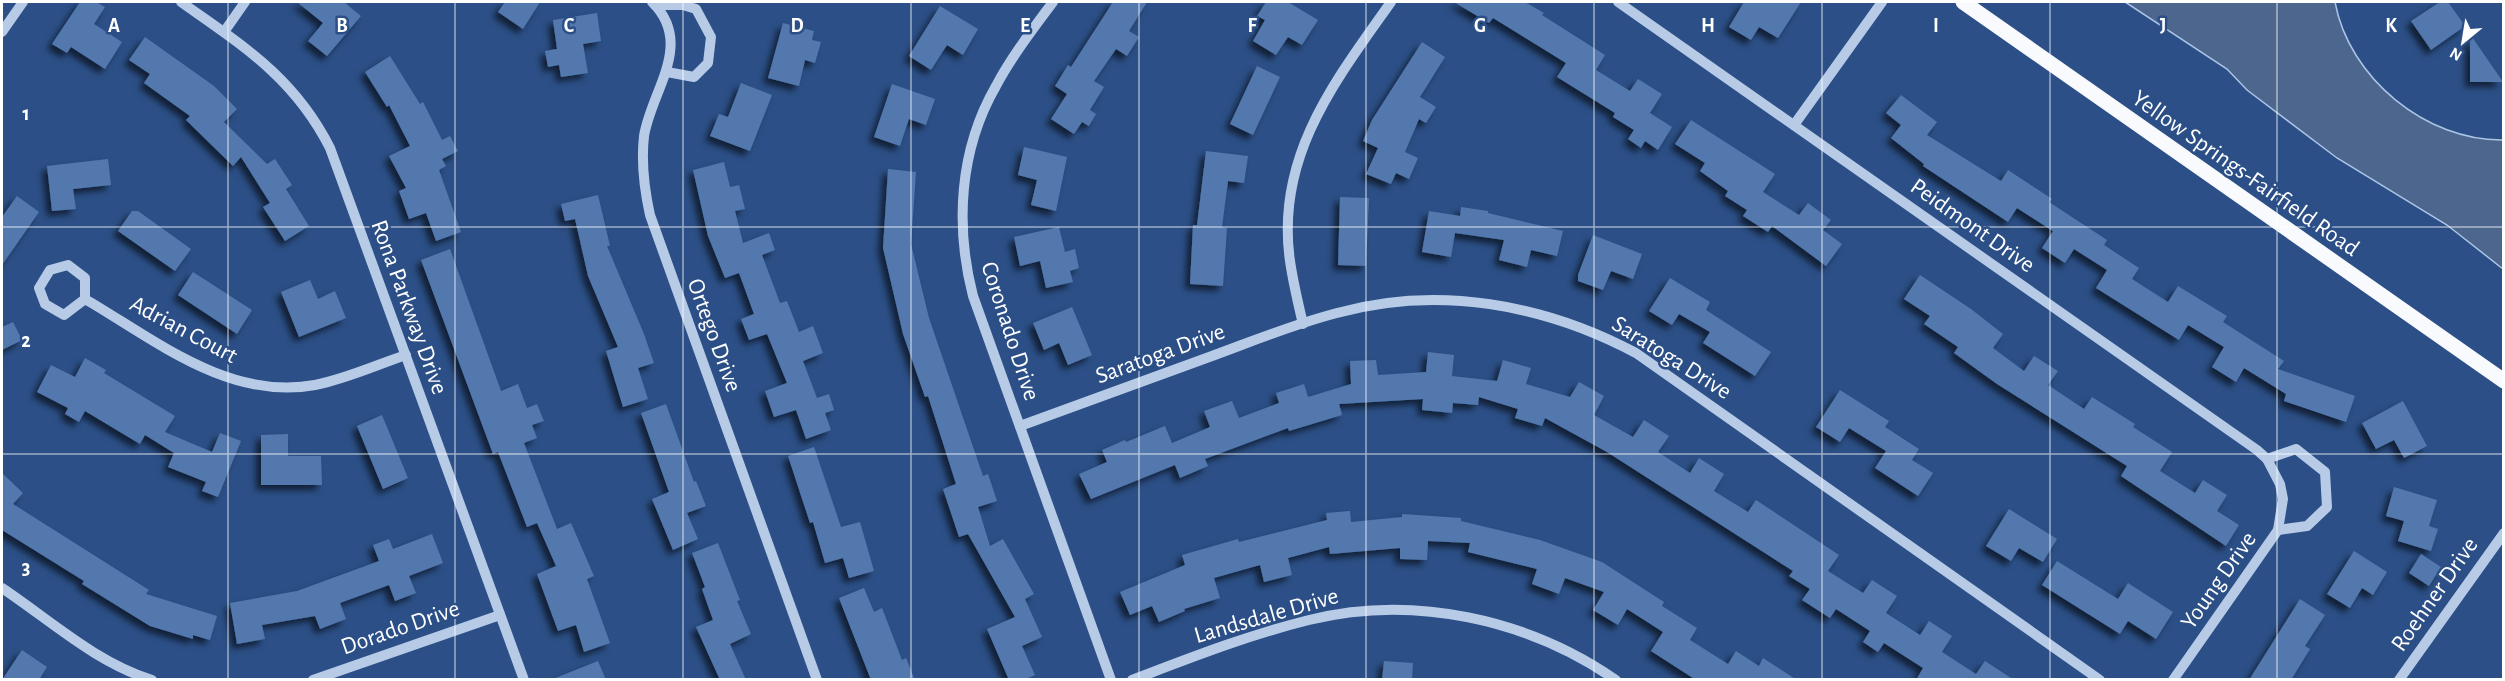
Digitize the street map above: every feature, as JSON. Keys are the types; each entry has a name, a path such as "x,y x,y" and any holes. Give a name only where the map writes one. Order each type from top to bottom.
{"main road":[{"name":"Yellow Springs-Fairfield Road","path":"1963,2 2504,381"}],"street":[{"path":"2,32 23,2"},
{"name":"Rona Parkway Drive","path":"181,2 273,70 298,97 330,148 524,680"},
{"path":"224,32 245,2"},
{"name":"Coronado Drive","path":"1053,2 1009,63 982,114 968,159 962,207 964,255 971,287 1111,680"},
{"path":"1303,324 1289,260 1288,232 1289,208 1298,161 1316,113 1331,87 1390,2"},
{"name":"Peidmont Drive","path":"1618,2 2257,450 2267,459 2278,478 2283,499"},
{"path":"1794,125 1881,2"},
{"path":"654,3 682,5 696,9 711,37 708,63 694,77 667,72"},
{"name":"Ortego Drive","path":"654,3 664,18 670,35 671,55 667,72 651,109 644,136 642,169 650,214 817,680"},
{"path":"68,265 85,278 85,299 64,315 45,304 39,288 50,270 68,265"},
{"name":"Adrian Court","path":"85,299 194,363 219,376 245,384 279,388 313,386 337,380 406,355"},
{"name":"Saratoga Drive","path":"1020,426 1337,313 1377,304 1412,300 1453,300 1528,310 1590,331 1635,353 2100,680"},
{"path":"2267,459 2296,449 2325,472 2327,507 2307,526 2278,530"},
{"name":"Young Drive","path":"2173,680 2278,530 2283,499"},
{"name":"Roehner Drive","path":"2400,680 2504,533"},
{"path":"3,592 89,649 120,667 152,680"},
{"name":"Landsdale Drive","path":"1132,680 1217,648 1309,620 1356,612 1397,610 1437,612 1503,625 1572,652 1616,680"},
{"name":"Dorado Drive","path":"313,680 500,615"}],"water":[{"path":"2125,2 2335,2 2343,30 2356,56 2395,100 2420,117 2446,130 2474,137 2503,140 2503,269 2447,225 2337,158 2247,90 2227,69"}],"building":[{"path":"80,2 96,2 105,7 94,24 122,42 105,69 71,47 67,53 52,44"},
{"path":"297,2 344,2 361,16 327,56 308,41 323,23"},
{"path":"505,2 540,2 523,29 498,12"},
{"path":"1113,2 1147,2 1129,31 1139,37 1127,56 1116,49 1094,81 1104,87 1090,110 1096,114 1089,126 1082,122 1074,134 1051,119 1067,94 1055,86 1068,65 1071,67"},
{"path":"1266,2 1288,2 1318,20 1302,45 1288,37 1276,55 1253,41 1265,20 1257,16"},
{"path":"1454,2 1525,2 1605,55 1596,70 1630,91 1638,79 1662,94 1650,113 1672,127 1658,150 1645,141 1641,148 1628,139 1634,130 1613,117 1615,113 1557,77 1566,63 1493,18 1489,23"},
{"path":"1744,2 1801,2 1778,38 1759,27 1751,40 1729,27"},
{"path":"2440,2 2448,2 2465,26 2431,50 2411,21"},
{"path":"940,6 978,29 963,55 947,45 931,70 909,56"},
{"path":"597,13 601,41 583,44 588,73 561,77 559,65 548,67 545,51 557,49 553,20"},
{"path":"783,23 814,31 812,40 821,42 815,63 805,60 799,86 768,78"},
{"path":"2470,34 2503,82 2470,82"},
{"path":"145,37 214,86 237,109 224,122 267,164 275,159 292,185 286,189 309,226 285,241 263,207 270,203 241,157 233,166 186,120 190,116 144,83 150,74 129,60"},
{"path":"1422,42 1445,57 1420,97 1436,107 1426,123 1419,119 1405,152 1418,158 1409,179 1396,173 1391,184 1366,174 1378,148 1363,141 1372,120"},
{"path":"390,56 420,104 423,102 442,140 450,136 458,151 442,159 446,166 439,170 461,232 436,241 426,213 409,219 399,191 406,188 389,156 410,146 389,105 387,107 365,72"},
{"path":"1257,66 1280,77 1253,135 1230,124"},
{"path":"741,83 772,95 750,151 710,136 719,114 728,117"},
{"path":"892,84 935,99 926,125 909,119 900,146 874,137"},
{"path":"1901,95 1937,122 1927,135 2001,181 2008,170 2052,199 2049,202 2107,240 2104,245 2139,268 2132,279 2168,302 2178,286 2227,316 2223,322 2284,361 2278,369 2355,396 2346,422 2284,401 2286,394 2244,368 2236,382 2212,367 2224,347 2188,325 2179,340 2096,288 2107,270 2074,249 2065,263 2042,248 2053,231 2017,208 2008,222 1923,166 1924,164 1891,138 1901,125 1886,113"},
{"path":"1691,120 1775,174 1763,192 1799,215 1808,203 1831,220 1823,230 1842,244 1826,266 1772,226 1768,232 1743,216 1747,210 1725,196 1728,191 1700,171 1705,163 1675,144"},
{"path":"1024,147 1067,157 1056,211 1031,205 1037,180 1018,175"},
{"path":"1206,151 1248,156 1244,183 1228,181 1222,227 1227,228 1223,286 1190,284 1193,225 1197,225"},
{"path":"108,159 111,185 73,189 76,209 52,211 47,166"},
{"path":"724,162 730,187 739,185 745,209 735,211 743,243 769,233 775,250 762,255 780,303 787,301 799,332 813,326 823,353 803,361 817,398 829,394 834,410 825,413 831,430 806,439 796,410 774,417 765,391 787,383 767,334 749,340 741,319 754,314 739,273 725,278 708,236 693,170"},
{"path":"888,169 916,172 911,244 929,318 983,476 988,474 997,501 978,507 990,546 1003,539 1034,594 1025,599 1042,637 1022,646 1035,675 1024,680 1009,680 987,629 1015,617 968,534 959,537 943,489 956,484 928,396 925,397 903,334 883,248"},
{"path":"598,195 610,246 607,246 654,363 638,368 648,399 623,407 606,351 618,347 588,276 575,219 565,221 561,204"},
{"path":"17,196 39,212 2,265 2,217"},
{"path":"1340,197 1369,198 1366,266 1338,265"},
{"path":"1461,207 1488,211 1488,213 1563,231 1557,256 1531,250 1527,267 1499,260 1504,240 1455,233 1451,257 1422,252 1429,211 1460,216"},
{"path":"132,211 138,211 191,249 175,271 118,231"},
{"path":"1059,227 1065,252 1075,249 1079,268 1070,271 1073,282 1046,288 1040,261 1020,266 1014,237"},
{"path":"1593,235 1642,254 1633,279 1611,271 1603,290 1578,281 1578,275"},
{"path":"450,249 501,391 518,384 527,408 537,404 544,421 532,425 537,438 524,443 557,529 571,523 594,576 587,579 610,643 584,652 576,625 558,631 537,574 556,566 537,523 527,527 498,452 493,454 421,260"},
{"path":"193,272 252,310 237,334 178,295"},
{"path":"1920,275 1971,309 2003,334 1993,348 2024,371 2034,356 2058,371 2048,385 2084,409 2092,397 2135,424 2133,427 2172,452 2160,471 2195,493 2203,480 2227,495 2217,511 2239,525 2226,546 2121,476 2127,466 1997,384 1954,353 1958,347 1924,324 1930,316 1904,299"},
{"path":"1670,278 1710,302 1706,310 1771,352 1755,376 1703,343 1710,332 1679,314 1672,325 1649,311"},
{"path":"310,280 318,299 335,291 346,318 299,337 281,292"},
{"path":"1072,307 1092,355 1068,365 1059,343 1044,350 1033,323"},
{"path":"13,322 22,340 2,350 2,327"},
{"path":"1428,352 1454,355 1452,376 1497,381 1503,360 1531,368 1526,384 1570,397 1579,382 1604,396 1594,415 1633,437 1644,420 1669,436 1658,452 1690,473 1699,458 1724,474 1714,491 1748,512 1756,500 1839,555 1828,571 1863,593 1872,580 1897,596 1886,613 1920,635 1929,621 1952,636 1942,652 1976,674 1985,661 2014,680 1916,680 1923,668 1884,643 1878,652 1863,642 1870,631 1836,609 1830,618 1802,600 1810,589 1789,576 1793,571 1607,452 1545,418 1542,426 1515,418 1518,409 1479,397 1478,405 1453,403 1452,413 1422,410 1423,399 1339,404 1342,415 1289,431 1288,428 1205,459 1208,466 1180,478 1175,465 1091,499 1079,474 1107,462 1102,450 1125,440 1126,442 1165,426 1172,443 1210,427 1204,411 1232,401 1239,418 1279,403 1276,393 1304,384 1308,397 1351,384 1350,361 1376,360 1378,375 1426,372"},
{"path":"85,358 106,370 104,373 175,416 165,432 212,452 220,433 241,441 218,497 202,491 206,482 168,467 174,453 145,435 140,444 85,411 79,422 65,414 68,408 37,392 51,365 75,377"},
{"path":"1840,390 1889,421 1885,427 1919,449 1912,460 1933,473 1918,496 1875,468 1886,451 1849,428 1840,442 1816,427"},
{"path":"2403,401 2427,446 2404,458 2394,440 2376,449 2362,423"},
{"path":"666,404 694,482 696,481 706,506 687,513 698,539 673,550 652,499 669,492 641,413"},
{"path":"382,415 408,478 383,489 357,426"},
{"path":"288,434 288,456 321,456 322,485 261,485 261,435"},
{"path":"814,447 841,527 860,522 874,571 849,578 843,558 825,563 813,522 810,523 788,456"},
{"path":"2,473 23,493 13,504 149,590 146,594 217,616 210,640 193,635 193,639 150,626 82,584 84,581 2,530"},
{"path":"2394,487 2437,500 2429,526 2438,529 2431,551 2398,541 2404,521 2386,516"},
{"path":"2009,509 2057,539 2043,562 2019,548 2011,561 1986,546"},
{"path":"1350,511 1351,522 1402,517 1402,514 1461,518 1461,521 1540,540 1602,562 1664,602 1662,606 1697,628 1690,640 1728,664 1736,651 1759,666 1763,658 1797,680 1696,680 1651,651 1663,632 1627,609 1618,625 1593,610 1604,592 1565,578 1559,594 1532,584 1537,569 1468,552 1470,543 1428,541 1427,560 1400,559 1400,548 1330,554 1329,547 1288,558 1292,575 1264,582 1260,565 1214,578 1220,598 1184,609 1185,611 1159,622 1152,606 1130,615 1120,592 1185,565 1182,555 1238,539 1239,542 1327,520 1326,513"},
{"path":"432,534 443,563 409,576 416,593 395,601 389,585 340,603 346,619 320,629 315,616 262,625 265,639 237,644 230,603 297,591 379,561 373,545 389,539 393,549"},
{"path":"718,543 740,600 737,601 751,634 730,644 746,680 720,680 696,627 713,620 702,589 705,587 692,553"},
{"path":"2354,551 2387,572 2373,595 2362,588 2350,608 2327,594"},
{"path":"2421,554 2441,567 2429,586 2409,573"},
{"path":"2057,561 2118,599 2128,583 2173,612 2156,639 2128,621 2120,634 2042,585"},
{"path":"864,588 874,612 882,608 902,660 906,658 915,680 871,680 839,598"},
{"path":"2300,599 2325,615 2305,646 2310,649 2291,680 2249,680"},
{"path":"22,650 47,667 39,680 2,680"},
{"path":"598,661 606,680 553,679"},
{"path":"1384,661 1413,663 1412,680 1382,680"}]}
